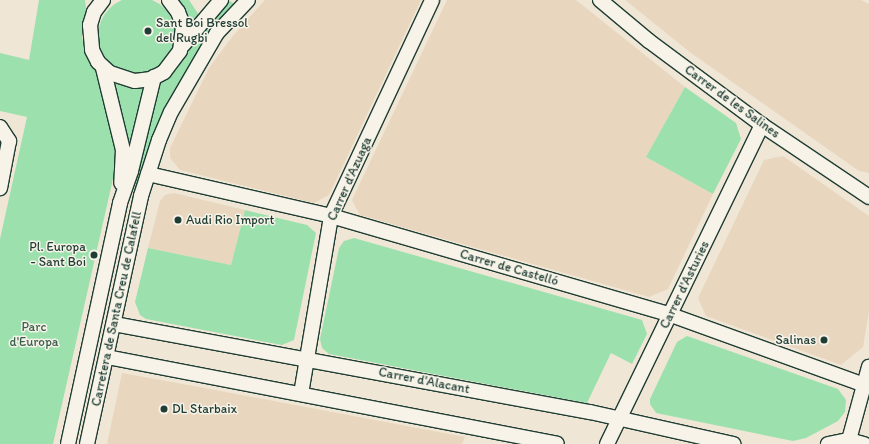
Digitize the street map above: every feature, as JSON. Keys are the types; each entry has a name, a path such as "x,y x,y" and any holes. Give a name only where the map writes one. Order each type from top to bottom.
{"street":[{"path":"92,0 92,16"},
{"path":"92,16 103,0"},
{"path":"170,0 182,21 182,47"},
{"path":"103,68 128,81 154,78 170,67 182,47 221,0"},
{"name":"Carretera de Santa Creu de Calafell","path":"87,444 148,174 170,112 217,33 248,0"},
{"name":"Carrer d'Azuaga","path":"301,394 331,216 432,0"},
{"name":"Carrer de les Salines","path":"600,0 649,41 762,125 869,197"},
{"name":"Carretera de Santa Creu de Calafell","path":"92,16 89,33 90,46 103,68 123,150 120,203"},
{"name":"Carretera de Santa Creu de Calafell","path":"68,444 120,203 131,171 154,78"},
{"name":"Carrer d'Asturies","path":"607,444 762,125"},
{"path":"0,127 9,141 0,188"},
{"name":"Carrer de Castelló","path":"148,174 331,216 670,315 864,385"},
{"name":"Carrer d'Alacant","path":"114,324 620,419 733,444"},
{"path":"107,357 557,444"},
{"path":"848,440 869,367"},
{"path":"828,444 848,440 864,444"}],"shaded area":[{"path":"265,0 421,0 329,195 314,203 180,170 170,158 170,148 209,68 232,37"},
{"path":"447,0 576,0 685,87 646,157 713,194 668,289 649,297 360,215 352,200"},
{"path":"625,0 861,0 869,4 869,173 859,171 691,53"},
{"path":"783,156 869,216 869,311 863,347 841,365 706,316 698,298 764,160"},
{"path":"174,193 245,210 231,265 148,248 160,201 165,195"},
{"path":"122,373 465,437 462,444 107,444"}],"green space":[{"path":"137,-3 152,0 159,4 169,14 173,21 176,36 173,51 169,58 159,68 152,72 137,75 122,72 115,68 105,58 101,51 98,36 101,21 105,14 115,4 122,0"},
{"name":"Parc d'Europa","path":"39,0 85,0 87,16 82,36 84,49 100,75 117,161 53,444 0,444 0,239 27,117 0,111 0,53 29,60"},
{"path":"176,0 189,0 199,15 189,25"},
{"path":"229,0 234,4 217,23 213,17"},
{"path":"205,24 210,32 171,96 158,126 135,205 131,203 157,87 177,69 188,45"},
{"path":"117,83 145,88 130,151 114,85"},
{"path":"685,87 736,123 741,139 713,194 646,157"},
{"path":"245,210 307,225 316,233 294,340 282,345 146,319 140,315 135,302 148,248 231,265"},
{"path":"354,238 642,320 647,334 632,364 611,353 587,403 329,354 322,348 320,339 339,248 344,241"},
{"path":"687,336 838,389 846,400 845,412 838,421 806,438 793,441 656,413 650,404 650,399 677,342"}],"place":[{"name":"Sant Boi Bressol del Rugbi","path":"148,31"},
{"name":"Audi Rio Import","path":"178,220"},
{"name":"Pl. Europa - Sant Boi","path":"94,255"},
{"name":"Salinas","path":"824,340"},
{"name":"DL Starbaix","path":"164,409"}]}
